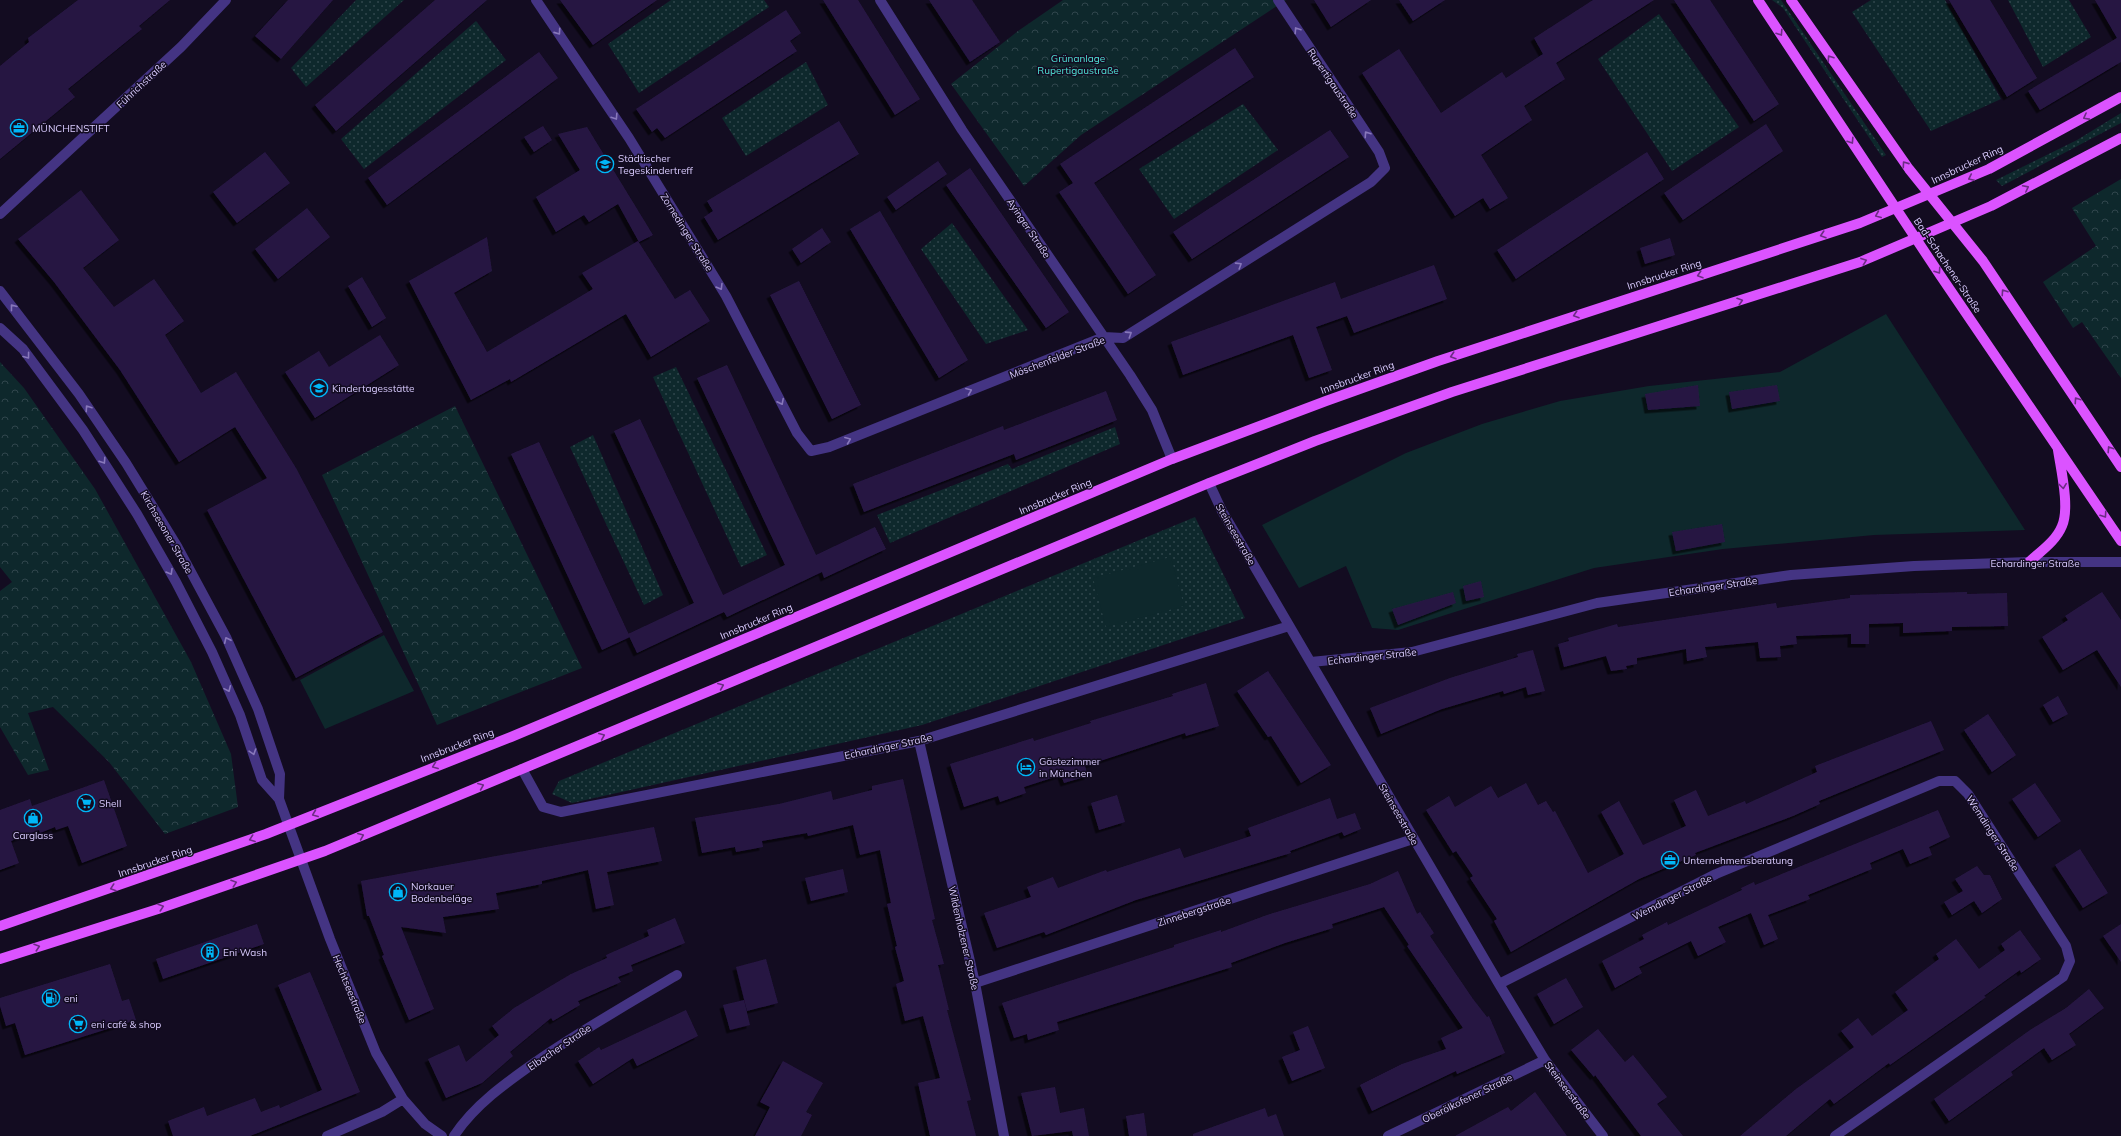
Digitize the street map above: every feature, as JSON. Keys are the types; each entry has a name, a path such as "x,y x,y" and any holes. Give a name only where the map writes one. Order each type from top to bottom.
{"main road":[{"name":"Bad-Schachener-Straße","path":"1758,0 1895,208 2121,541"},
{"path":"1791,0 1909,170 1954,223 1994,276 2121,466"},
{"name":"Innsbrucker Ring","path":"0,926 190,861 289,824 518,734 1172,459 1430,364 1860,223 1989,169 2121,98"},
{"path":"0,958 158,909 302,860 1209,483 1316,441 1452,392 1860,262 1991,206 2121,138"},
{"path":"2029,562 2050,543 2063,526 2065,504 2058,448"}],"street":[{"name":"Führichstraße","path":"0,214 181,47 226,0"},
{"name":"Zornedinger Straße","path":"536,0 629,138 708,265 726,296 797,433 811,450"},
{"name":"Ayinger Straße","path":"880,0 962,130 1104,337 1152,410 1172,459"},
{"name":"Rupertigaustraße","path":"1278,0 1379,152 1385,168"},
{"name":"Möschenfelder Straße","path":"811,450 829,447 1104,337 1124,338 1371,182 1385,168"},
{"name":"Kirchseeoner Straße","path":"0,291 79,394 126,463 177,546 226,637 258,710 280,774 279,799"},
{"name":"Kirchseeoner Straße","path":"0,328 22,350 83,430 137,514 176,582 212,652 240,715 262,780 279,799 289,824"},
{"name":"Steinseestraße","path":"1209,483 1215,498 1499,984 1545,1060 1603,1136"},
{"name":"Echardinger Straße","path":"1311,662 1412,652 1597,603 1726,583 1791,575 1914,566 2029,562 2121,562"},
{"name":"Echardinger Straße","path":"522,769 543,807 561,812 919,741 1290,626"},
{"name":"Wildenholzener Straße","path":"919,741 975,983 1004,1136"},
{"name":"Wemdinger Straße","path":"1499,984 1716,874 1939,781 1955,781 1968,794 2066,946 2070,961 2063,976 1835,1136"},
{"name":"Hechtseestraße","path":"289,824 330,939 376,1053 403,1099 425,1124 442,1136"},
{"name":"Zinnebergstraße","path":"975,983 1413,839"},
{"name":"Elbacher Straße","path":"454,1136 461,1124 504,1084 577,1034 677,976"},
{"name":"Oberölkofener Straße","path":"1388,1136 1545,1060"},
{"path":"327,1136 382,1112 403,1099"}],"green space":[{"path":"356,0 404,0 306,87 291,68"},
{"path":"671,0 764,0 769,7 639,93 608,44"},
{"name":"Grünanlage Rupertigaustraße","path":"1063,0 1286,0 1081,135 1024,186 951,84 1018,31"},
{"path":"1772,0 1781,0 1886,155 1882,157 1783,8"},
{"path":"1871,0 1945,0 2001,99 1931,131 1852,12"},
{"path":"2008,0 2069,0 2091,37 2043,67"},
{"path":"1659,14 1739,127 1672,171 1598,59"},
{"path":"476,21 506,60 364,169 341,139"},
{"path":"806,62 828,105 746,156 722,118"},
{"path":"1243,104 1278,150 1174,219 1139,169"},
{"path":"2121,113 2121,123 2002,186 1996,180 2077,140"},
{"path":"2121,179 2121,378 2082,322 2073,328 2043,282 2096,246 2072,208"},
{"path":"952,223 1028,330 986,344 921,249"},
{"path":"1886,314 2025,530 1874,535 1723,549 1594,568 1398,630 1372,628 1346,566 1299,588 1262,525 1406,453 1482,424 1560,401 1649,386 1780,372"},
{"path":"0,362 24,388 95,489 191,662 231,754 238,807 165,834 109,762 53,707 28,713 49,770 28,775 0,727 0,591 12,582 0,567"},
{"path":"676,367 767,555 741,567 653,377"},
{"path":"455,406 582,668 437,725 322,475"},
{"path":"1115,427 1120,444 890,543 877,515 1008,464 1012,469"},
{"path":"593,435 663,595 644,605 570,447"},
{"path":"1195,517 1245,618 922,725 572,803 552,794 559,781"},
{"path":"1171,557 1184,606 1106,627 1093,578"},
{"path":"384,635 414,691 325,729 300,680"}],"building":[{"path":"78,0 170,0 139,26 142,29 68,89 75,97 0,159 0,66 29,42 28,38"},
{"path":"288,0 333,0 281,59 255,36"},
{"path":"435,0 487,0 336,131 315,105"},
{"path":"560,0 657,0 593,45"},
{"path":"823,0 858,0 920,99 895,115"},
{"path":"929,0 972,0 1000,42 970,62"},
{"path":"1314,0 1371,0 1331,27"},
{"path":"1399,0 1445,0 1413,21"},
{"path":"1593,0 1654,0 1556,63 1565,79 1524,106 1532,120 1481,155 1508,198 1490,209 1483,198 1455,216 1362,73 1399,49 1441,113 1502,72 1506,78 1543,54 1534,38"},
{"path":"1674,0 1710,0 1779,104 1754,121"},
{"path":"1949,0 1990,0 2037,78 2007,97"},
{"path":"2095,0 2121,0 2121,62 2040,110 2028,91 2117,38"},
{"path":"786,10 801,33 790,41 797,51 665,138 657,128 652,132 636,109"},
{"path":"1235,48 1254,77 1094,183 1156,275 1128,294 1059,192 1073,183 1060,164"},
{"path":"539,52 558,78 387,205 368,178"},
{"path":"839,121 859,154 718,240 704,217 713,211 707,201"},
{"path":"1766,124 1783,151 1683,220 1664,193"},
{"path":"543,126 552,140 534,152 524,137"},
{"path":"587,127 653,235 639,242 618,204 589,222 584,215 556,232 536,197 580,170 558,134"},
{"path":"1330,130 1349,157 1192,259 1173,232"},
{"path":"265,152 290,183 237,223 213,192"},
{"path":"1647,152 1664,179 1516,279 1497,250"},
{"path":"938,161 947,174 896,210 887,197"},
{"path":"970,168 1069,312 1046,328 946,185"},
{"path":"81,190 119,240 83,268 114,307 154,279 184,321 165,335 201,393 236,372 296,468 383,632 296,678 207,510 267,478 235,427 179,462 120,370 54,282 18,239"},
{"path":"307,208 330,237 278,279 255,249"},
{"path":"880,211 968,360 939,378 850,229"},
{"path":"822,228 831,242 801,263 792,249"},
{"path":"487,237 492,271 454,293 487,352 593,289 582,273 638,241 675,299 690,290 710,321 651,357 626,314 511,382 510,379 471,400 409,281"},
{"path":"1670,238 1675,255 1645,264 1640,248"},
{"path":"1434,265 1447,299 1354,333 1347,316 1316,327 1332,370 1309,378 1293,335 1183,375 1171,342 1335,282 1341,299"},
{"path":"362,277 386,318 372,327 348,286"},
{"path":"799,281 861,405 832,419 770,295"},
{"path":"380,335 399,365 315,418 285,372 319,351 329,367"},
{"path":"727,365 816,555 875,527 886,549 824,578 822,572 727,617 724,612 637,653 628,634 694,603 614,431 640,419 723,595 785,565 697,378"},
{"path":"1698,385 1700,406 1648,410 1645,394"},
{"path":"1777,385 1780,401 1732,409 1729,392"},
{"path":"1106,391 1117,420 1016,460 1014,454 864,512 853,484 1003,426 1004,430"},
{"path":"539,442 630,637 602,650 511,454"},
{"path":"1722,524 1725,542 1676,551 1672,532"},
{"path":"1481,581 1484,597 1466,601 1463,586"},
{"path":"1453,592 1456,603 1398,625 1392,609"},
{"path":"1967,592 1967,594 2007,593 2008,626 1952,627 1952,631 1903,633 1903,623 1869,624 1869,644 1851,644 1851,634 1796,636 1797,644 1780,646 1781,657 1760,658 1758,642 1705,647 1707,657 1687,661 1686,649 1637,658 1637,664 1626,666 1627,669 1611,671 1606,656 1564,667 1558,644 1569,641 1568,638 1617,624 1618,627 1776,603 1777,608 1850,598 1850,595"},
{"path":"2102,592 2121,620 2121,687 2097,650 2063,670 2042,637 2068,620 2065,616"},
{"path":"1533,650 1545,691 1528,695 1526,687 1504,694 1503,691 1442,709 1381,734 1370,708 1450,678 1518,657 1517,654"},
{"path":"1268,671 1331,765 1301,783 1271,736 1268,737 1237,691"},
{"path":"1206,683 1219,726 1186,736 1185,733 1085,766 1088,776 1064,783 1061,775 1024,787 1026,793 1000,802 998,796 964,807 950,764 1033,738 1034,741 1091,723 1090,721 1173,696 1172,694"},
{"path":"2058,696 2068,714 2053,722 2043,705"},
{"path":"1988,714 2016,755 1992,772 1964,730"},
{"path":"1931,721 1944,750 1819,801 1820,804 1793,816 1695,853 1696,855 1639,879 1511,952 1494,921 1497,919 1470,878 1473,876 1456,851 1453,853 1426,810 1449,796 1455,807 1491,786 1498,798 1526,783 1538,805 1546,801 1553,812 1555,811 1588,873 1624,854 1601,812 1619,801 1643,845 1686,826 1674,800 1696,790 1708,816 1745,801 1746,804 1817,772 1815,766"},
{"path":"903,779 935,919 932,920 944,964 938,965 949,1010 947,1010 971,1100 967,1101 976,1136 930,1136 918,1083 940,1078 923,1016 905,1021 896,984 904,981 895,947 897,946 887,904 891,903 880,850 860,855 853,825 808,836 807,833 762,841 763,847 736,852 735,847 702,853 695,818 779,804 831,791 833,800 872,790 872,786"},
{"path":"104,780 127,846 82,863 68,826 56,830 55,827 40,833 39,830 11,841 19,863 0,870 0,810 30,799 32,806"},
{"path":"2035,783 2061,821 2038,837 2012,799"},
{"path":"1117,795 1125,822 1099,830 1091,803"},
{"path":"1330,798 1337,819 1355,813 1361,829 1344,836 1342,832 1290,851 1291,853 1136,900 1046,935 1044,932 997,948 984,913 1031,897 1027,887 1053,877 1058,888 1106,870 1107,872 1180,848 1184,858 1251,836 1248,828"},
{"path":"1938,810 1950,837 1929,847 1932,855 1910,864 1903,849 1870,863 1872,869 1808,895 1810,899 1768,915 1778,939 1764,945 1751,913 1718,927 1726,942 1698,956 1691,941 1639,967 1642,973 1615,988 1602,961 1644,939 1642,935 1667,922 1668,925 1742,890 1741,888 1754,882 1755,885"},
{"path":"654,827 662,861 607,872 614,905 596,909 588,870 542,881 542,884 496,893 499,909 443,917 446,933 401,927 434,1009 409,1020 382,956 384,955 369,916 367,916 361,881"},
{"path":"2080,849 2108,893 2083,908 2055,865"},
{"path":"1977,866 1984,875 1990,875 2002,899 1982,913 1974,901 1952,915 1944,902 1963,891 1955,879"},
{"path":"843,869 848,892 811,901 805,878"},
{"path":"1398,871 1417,914 1420,912 1434,933 1430,936 1473,999 1487,1017 1489,1016 1505,1053 1457,1074 1456,1071 1372,1111 1360,1085 1402,1064 1446,1049 1441,1038 1463,1028 1407,946 1409,945 1384,907 1332,924 1333,928 1285,943 1231,963 1232,967 1057,1022 1059,1030 1028,1040 1027,1034 1014,1038 1002,1003 1174,947 1174,945 1221,930 1221,932 1267,915 1370,884"},
{"path":"675,918 685,943 631,965 633,971 618,977 621,982 578,1001 580,1005 553,1021 551,1018 510,1052 513,1056 482,1083 446,1098 428,1059 459,1045 466,1062 499,1035 492,1026 514,1008 571,974 607,958 606,955 649,936 647,930"},
{"name":"Eni Wash","path":"257,924 264,944 163,979 156,959"},
{"path":"2121,924 2121,962 2103,936"},
{"path":"2020,930 2041,959 2021,973 2020,970 1984,996 1986,997 1964,1013 1890,1065 1889,1063 1834,1104 1830,1099 1786,1136 1740,1136 1796,1089 1854,1047 1841,1031 1858,1018 1872,1036 1908,1010 1895,992 1939,959 1936,954 1956,939 1979,969 2005,950 2001,944"},
{"path":"766,959 778,1003 747,1011 736,967"},
{"path":"110,964 122,1001 129,999 136,1020 25,1055 15,1023 6,1026 0,1006 0,998"},
{"path":"310,972 360,1092 250,1136 173,1136 168,1121 204,1107 207,1116 255,1098 261,1112 279,1105 280,1108 322,1090 278,985"},
{"path":"1566,978 1583,1007 1554,1024 1537,994"},
{"path":"2089,989 2104,1008 2069,1034 2076,1045 2052,1060 2044,1048 2011,1072 2013,1075 1949,1121 1934,1099 2030,1030 2066,1008"},
{"path":"744,1000 750,1025 730,1030 723,1005"},
{"path":"686,1010 698,1036 637,1066 633,1058 593,1084 578,1061 599,1047 601,1050"},
{"path":"1308,1026 1325,1068 1292,1081 1282,1057 1300,1050 1293,1032"},
{"path":"1598,1029 1625,1062 1633,1055 1667,1097 1657,1104 1683,1136 1641,1136 1595,1075 1594,1077 1571,1050"},
{"path":"783,1061 823,1083 806,1112 812,1115 801,1136 755,1136 770,1107 760,1102"},
{"path":"1055,1087 1060,1113 1084,1108 1089,1136 1073,1136 1072,1131 1032,1136 1021,1093"},
{"path":"1535,1092 1567,1136 1455,1136 1508,1107 1511,1111"},
{"path":"1265,1108 1268,1117 1276,1114 1284,1136 1193,1136 1193,1134"},
{"path":"1144,1113 1147,1136 1129,1136 1126,1116"}],"place":[{"name":"MÜNCHENSTIFT","path":"19,128"},
{"name":"Städtischer Tegeskindertreff","path":"605,164"},
{"name":"Kindertagesstätte","path":"319,388"},
{"name":"Gästezimmer in München","path":"1026,767"},
{"name":"Shell","path":"86,803"},
{"name":"Carglass","path":"33,818"},
{"name":"Unternehmensberatung","path":"1670,860"},
{"name":"Norkauer Bodenbeläge","path":"398,892"},
{"name":"Eni Wash","path":"210,952"},
{"name":"eni","path":"51,998"},
{"name":"eni café & shop","path":"78,1024"}]}
